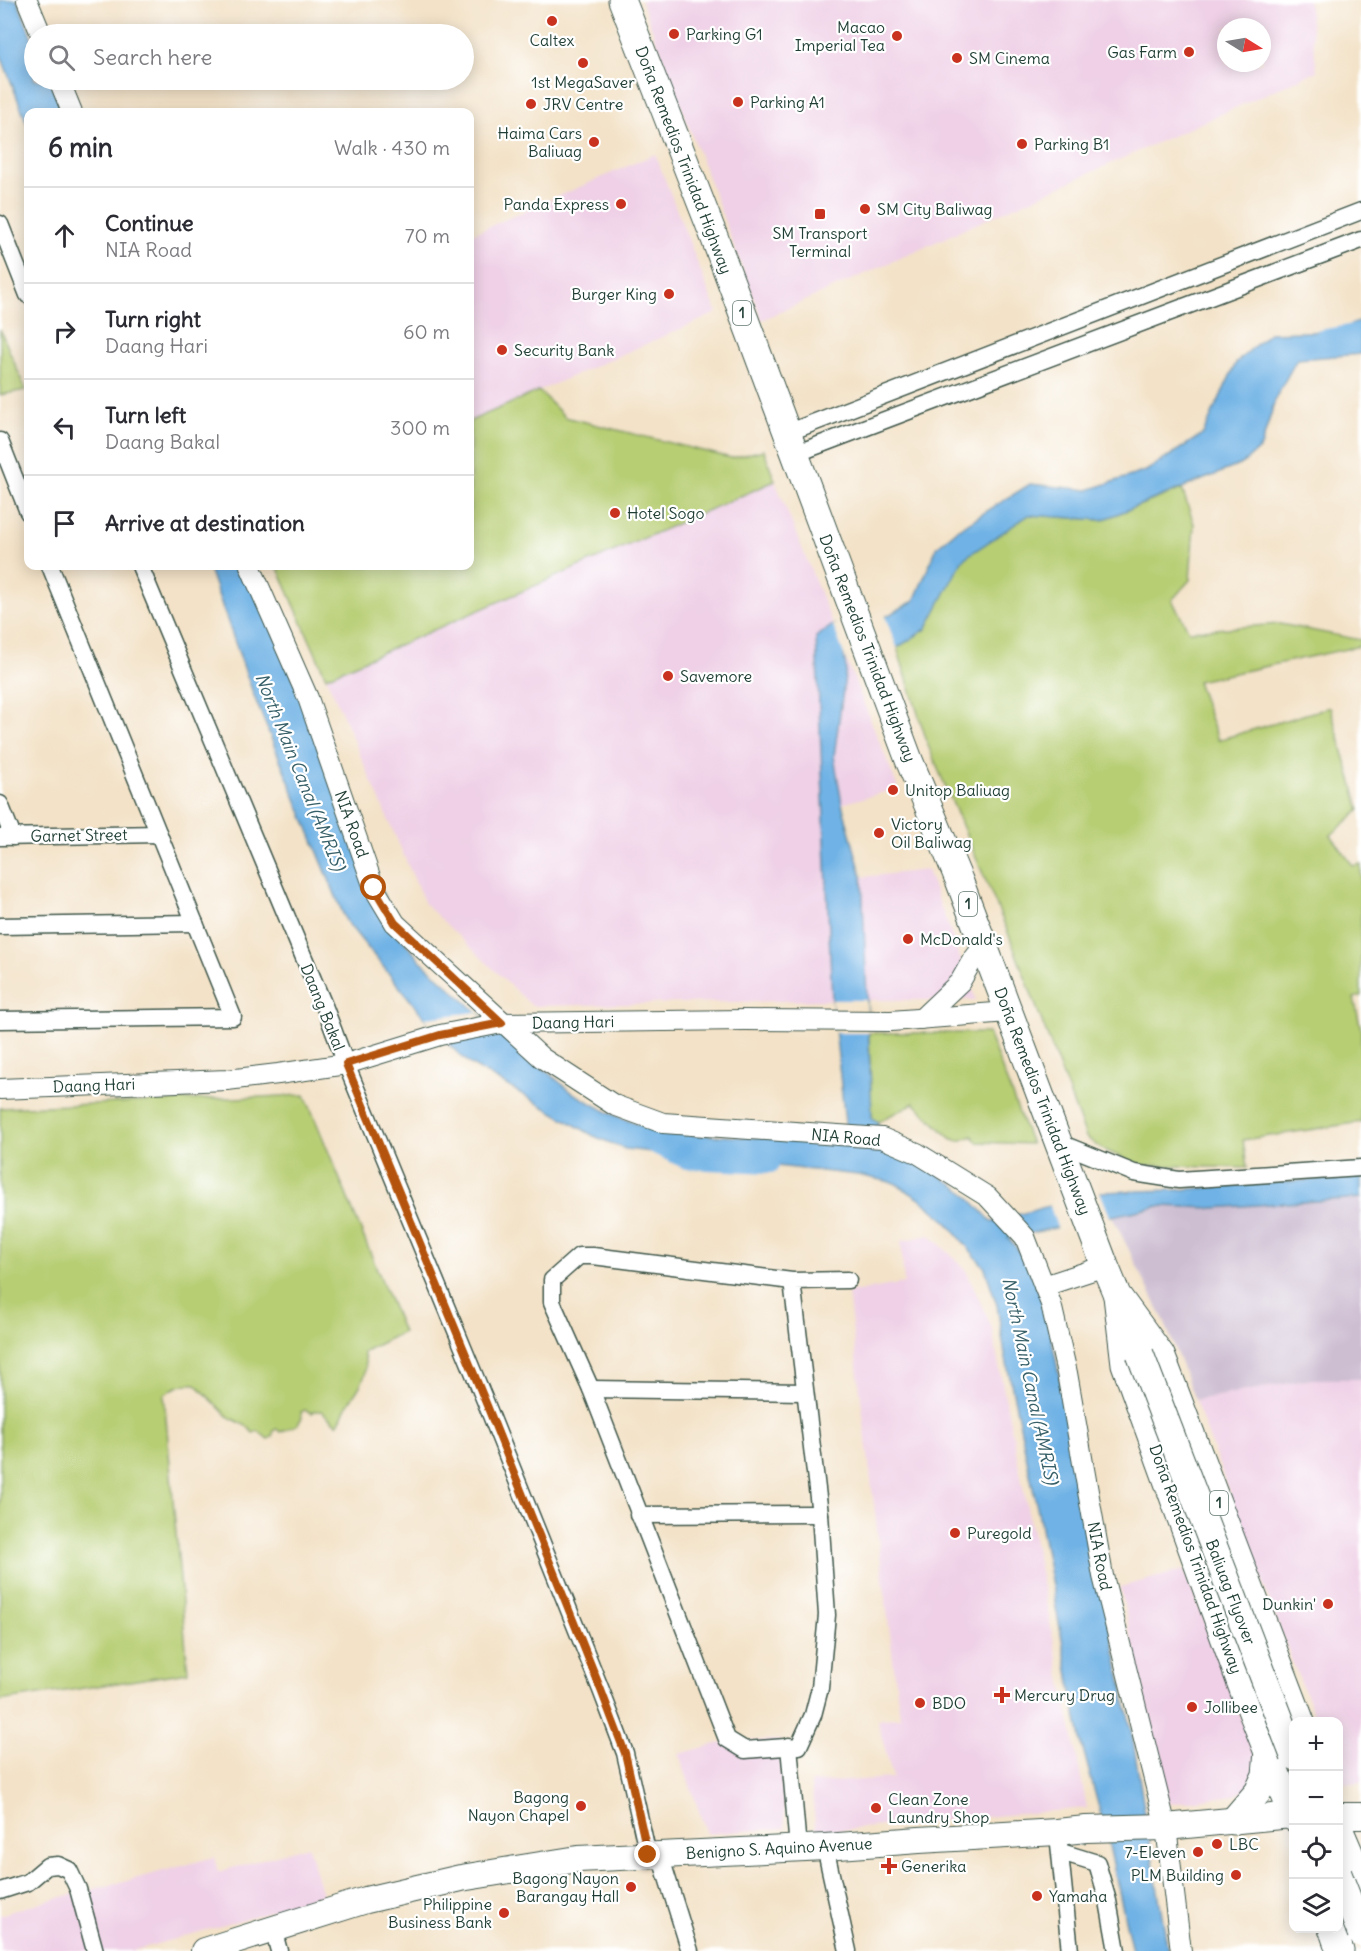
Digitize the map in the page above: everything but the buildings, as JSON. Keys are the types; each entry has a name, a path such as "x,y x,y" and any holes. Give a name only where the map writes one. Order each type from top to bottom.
{"highway":[{"name":"Doña Remedios Trinidad Highway","path":"622,0 693,182 909,760 959,880 1060,1143 1071,1180 1117,1295 1161,1355 1299,1717"},
{"name":"Doña Remedios Trinidad Highway","path":"1117,1295 1125,1364 1244,1692 1281,1753 1289,1796"},
{"name":"Baliuag Flyover","path":"1117,1295 1281,1753"},
{"path":"1233,1821 1258,1792 1281,1753"},
{"path":"1343,1838 1361,1880"},
{"path":"1340,1879 1361,1933"},
{"path":"1333,1933 1340,1951"}],"main road":[{"path":"1343,1816 1361,1816"},
{"name":"Benigno S. Aquino Avenue","path":"204,1951 266,1942 366,1900 461,1878 578,1859 825,1847 1059,1842 1086,1829 1158,1827 1289,1817"}],"street":[{"path":"27,0 37,24"},
{"path":"63,90 70,108"},
{"path":"791,443 1361,211"},
{"path":"0,224 24,285"},
{"path":"791,443 1361,240"},
{"path":"0,441 24,502"},
{"path":"0,1020 233,1017 52,570"},
{"name":"Daang Bakal","path":"142,570 325,1008 609,1711 625,1753 654,1855 690,1951"},
{"name":"NIA Road","path":"252,570 308,698 374,888 395,923 542,1058 614,1105 663,1123 882,1138 917,1153 988,1197 1025,1237 1051,1304 1067,1373 1103,1576 1158,1827 1181,1951"},
{"path":"0,804 6,837"},
{"name":"Garnet Street","path":"6,837 159,834"},
{"path":"0,926 195,923"},
{"path":"921,1019 960,982 984,946"},
{"name":"Daang Hari","path":"0,1089 227,1080 346,1064 440,1035 502,1023 868,1021 1008,1012"},
{"path":"1060,1143 1134,1173 1179,1180 1361,1168"},
{"path":"792,1281 820,1514 827,1615 820,1688 813,1715 799,1746 745,1750 727,1739 638,1515 591,1389 552,1302 552,1280 579,1256 792,1281 848,1280"},
{"path":"1044,1286 1105,1266"},
{"path":"591,1389 804,1392"},
{"path":"638,1515 820,1514"},
{"path":"789,1746 798,1848"},
{"path":"1059,1842 1070,1951"},
{"path":"1059,1842 1097,1863 1108,1901 1117,1951"},
{"path":"825,1847 848,1951"},
{"path":"0,1891 27,1882 47,1866 58,1865 69,1870 78,1888 95,1951"}],"shaded area":[{"name":"SM City Baliwag","path":"641,0 1308,0 1317,71 762,320"},
{"path":"655,154 717,313 474,419 474,233"},
{"path":"775,481 833,625 816,637 832,1000 532,1006 425,904 326,677"},
{"path":"844,654 898,788 842,804 834,756 846,669"},
{"name":"McDonald's","path":"927,870 976,1000 866,1000 862,877"},
{"path":"1361,1198 1361,1379 1312,1379 1195,1400 1163,1318 1112,1216 1159,1206 1213,1208"},
{"name":"Puregold","path":"930,1235 965,1268 991,1326 1087,1808 816,1832 811,1783 893,1778 877,1720 900,1717 848,1293 904,1283 901,1241"},
{"path":"1312,1379 1361,1379 1361,1783 1344,1783 1343,1780 1343,1717 1315,1717 1288,1651 1195,1400"},
{"name":"Jollibee","path":"1184,1570 1263,1775 1255,1786 1235,1795 1168,1804 1120,1587"},
{"path":"780,1740 785,1828 707,1834 679,1754 724,1742"},
{"path":"308,1846 322,1895 132,1951 0,1951 0,1915 41,1902 214,1857 218,1872"}],"green space":[{"path":"0,329 24,385 24,390 0,395"},
{"path":"539,391 565,417 731,458 764,450 775,481 326,677 279,570 474,570 474,419"},
{"path":"1182,489 1194,524 1190,580 1172,600 1189,631 1280,624 1361,640 1361,646 1197,681 1218,740 1330,707 1360,810 1331,835 1353,866 1361,864 1361,996 1354,998 1361,1029 1361,1122 1243,1140 1247,1168 1139,1165 1100,1148 1086,1137 1007,930 929,748 897,648 926,629 963,559 1029,515 1102,520"},
{"path":"869,1033 988,1033 1031,1144 976,1142 973,1136 959,1141 950,1138 914,1103 878,1122 872,1118"},
{"path":"305,1095 403,1332 363,1352 366,1367 363,1380 337,1424 321,1411 312,1413 305,1410 301,1412 302,1418 297,1425 280,1432 277,1429 274,1430 272,1437 268,1439 258,1431 253,1433 248,1427 227,1416 196,1384 179,1386 164,1395 188,1672 0,1701 0,1108"}],"water":[{"path":"0,0 17,0 26,24 24,24 24,90 54,90 61,108 24,108 24,116 0,53"},
{"name":"North Main Canal (AMRIS)","path":"1361,321 1361,354 1297,359 1276,397 1261,447 1242,464 1102,520 1029,515 963,559 926,629 897,648 844,654 846,669 834,756 842,804 862,877 872,1118 878,1122 879,1149 913,1157 965,1193 992,1222 1099,1192 1175,1190 1361,1176 1361,1198 1213,1208 1159,1206 1008,1238 1026,1262 1045,1306 1132,1735 1168,1951 1132,1951 1108,1841 1082,1745 997,1305 985,1268 945,1220 920,1199 895,1183 858,1175 625,1149 594,1136 470,1064 425,1018 346,921 254,696 209,570 249,570 402,939 419,959 502,1035 573,1093 609,1113 660,1133 847,1142 832,1000 816,637 833,625 885,617 914,601 937,547 957,530 1030,484 1088,490 1146,471 1203,434 1236,363 1269,333 1334,331"}],"pier":[{"path":"884,614 898,650 847,656 848,665 833,625 845,620"},
{"path":"832,1000 866,1000 869,1033 835,1033"},
{"path":"476,1012 502,1035 445,1041 425,1018"},
{"path":"1099,1189 1111,1219 1058,1230 1049,1203"}],"waterway":[{"path":"1320,333 1361,326"},
{"name":"North Main Canal (AMRIS)","path":"653,1143 687,1159 770,1163"}],"place":[{"name":"Caltex","path":"552,21"},
{"name":"Parking G1","path":"674,34"},
{"name":"Macao Imperial Tea","path":"897,36"},
{"name":"Gas Farm","path":"1189,52"},
{"name":"SM Cinema","path":"957,58"},
{"name":"1st MegaSaver","path":"583,63"},
{"name":"Parking A1","path":"738,102"},
{"name":"JRV Centre","path":"531,104"},
{"name":"Haima Cars Baliuag","path":"594,142"},
{"name":"Parking B1","path":"1022,144"},
{"name":"Panda Express","path":"621,204"},
{"name":"SM City Baliwag","path":"865,209"},
{"name":"SM Transport Terminal","path":"820,214"},
{"name":"Burger King","path":"669,294"},
{"name":"Security Bank","path":"502,350"},
{"name":"Hotel Sogo","path":"615,513"},
{"name":"Savemore","path":"668,676"},
{"name":"Unitop Baliuag","path":"893,790"},
{"name":"Victory Oil Baliwag","path":"879,833"},
{"name":"McDonald's","path":"908,939"},
{"name":"Puregold","path":"955,1533"},
{"name":"Dunkin'","path":"1328,1604"},
{"name":"Mercury Drug","path":"1002,1695"},
{"name":"BDO","path":"920,1703"},
{"name":"Jollibee","path":"1192,1707"},
{"name":"Bagong Nayon Chapel","path":"581,1806"},
{"name":"Clean Zone Laundry Shop","path":"876,1808"},
{"name":"LBC","path":"1217,1844"},
{"name":"7-Eleven","path":"1198,1852"},
{"name":"Generika","path":"889,1866"},
{"name":"PLM Building","path":"1236,1875"},
{"name":"Bagong Nayon Barangay Hall","path":"631,1887"},
{"name":"Yamaha","path":"1037,1896"},
{"name":"Philippine Business Bank","path":"504,1913"}],"route":[{"path":"374,888 395,923 502,1023 440,1035 346,1064 601,1690 625,1753 648,1855"}]}
